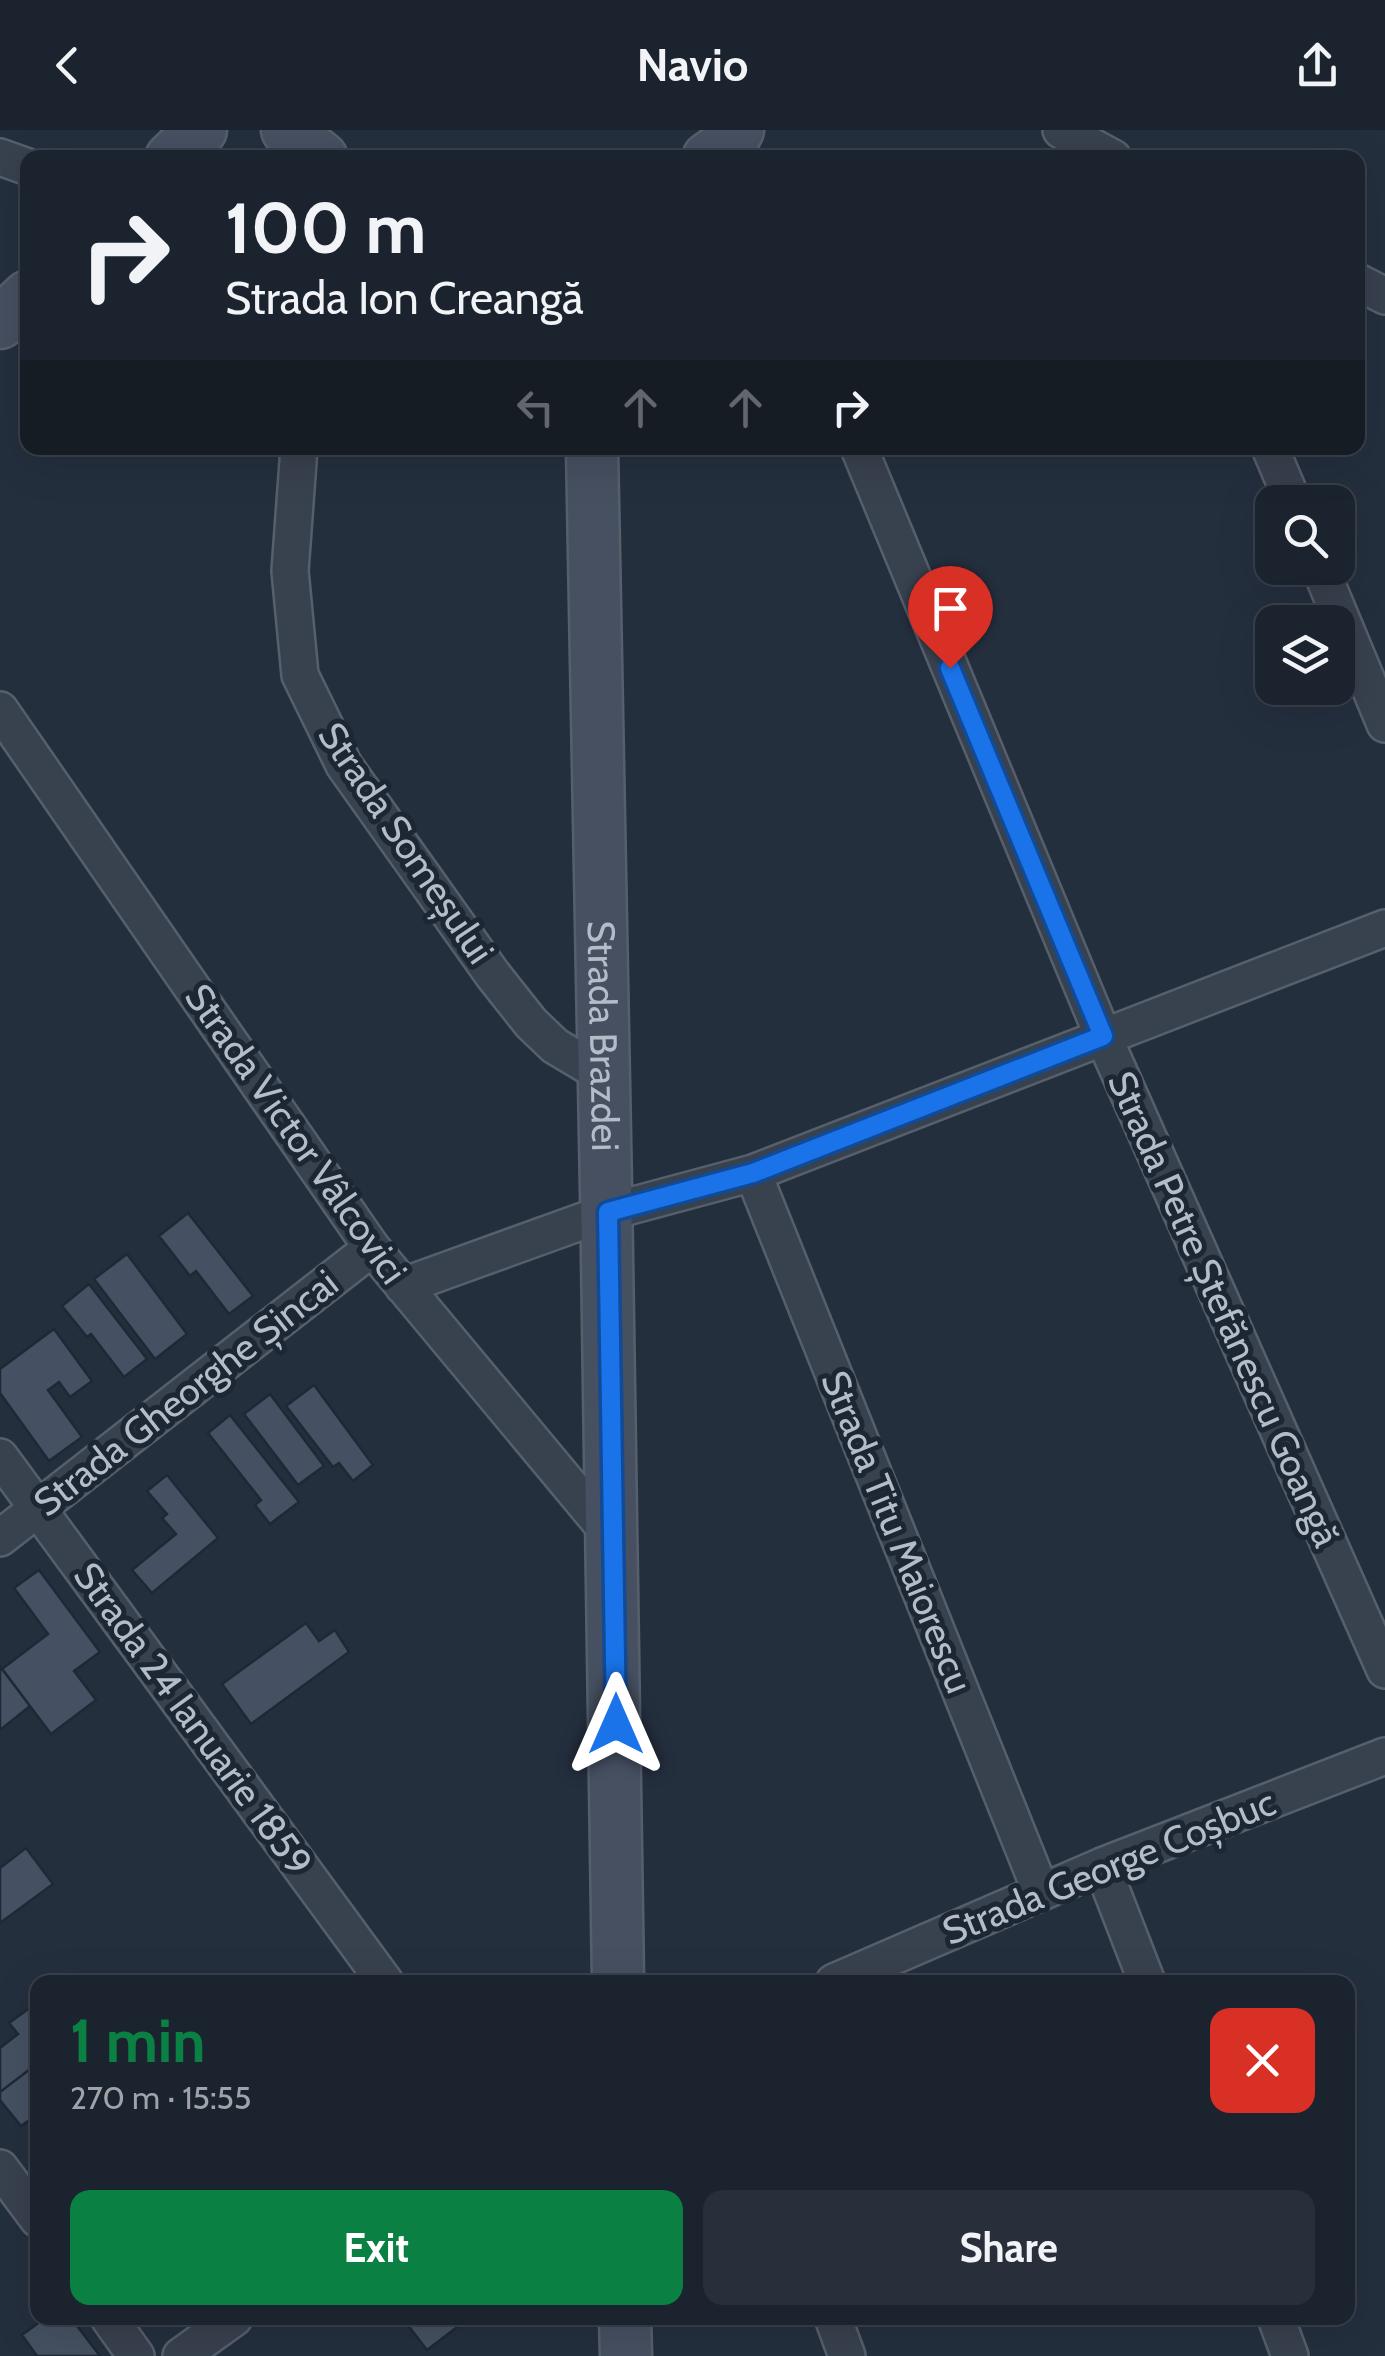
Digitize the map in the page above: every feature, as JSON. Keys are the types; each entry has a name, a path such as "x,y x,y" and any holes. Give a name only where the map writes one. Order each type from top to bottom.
{"street":[{"path":"180,150 201,130"},
{"path":"287,130 311,150"},
{"path":"1061,130 1098,150"},
{"path":"0,322 20,303"},
{"name":"Strada Someșului","path":"298,455 290,571 300,675 344,765 531,1023 554,1046 602,1074"},
{"name":"Strada Brazdei","path":"592,455 602,1074 615,1540 618,1975"},
{"name":"Strada Petre Ștefănescu Goangă","path":"862,455 1103,1036 1385,1670"},
{"path":"1273,455 1286,485"},
{"path":"1327,585 1385,724"},
{"name":"Strada Victor Vâlcovici","path":"0,710 372,1248 615,1540"},
{"path":"403,1286 608,1212 753,1173 1385,928"},
{"name":"Strada Titu Maiorescu","path":"753,1173 1041,1892"},
{"name":"Strada Gheorghe Șincai","path":"0,1538 372,1248"},
{"name":"Strada 24 Ianuarie 1859","path":"0,1457 380,1975"},
{"name":"Strada George Coșbuc","path":"850,1975 1102,1866 1385,1756"},
{"path":"1102,1866 1144,1975"},
{"path":"0,2168 30,2208"},
{"path":"113,2325 136,2356"},
{"path":"181,2356 224,2325"},
{"path":"626,2325 626,2356"},
{"path":"835,2325 846,2356"},
{"path":"1279,2325 1290,2356"}],"building":[{"path":"188,1213 253,1296 229,1314 196,1271 190,1276 159,1236"},
{"path":"127,1254 187,1334 155,1359 94,1279"},
{"path":"89,1284 147,1359 124,1377 91,1334 87,1337 62,1306"},
{"path":"54,1329 92,1381 70,1397 59,1382 48,1390 82,1437 49,1461 0,1393 0,1369"},
{"path":"314,1385 373,1465 353,1481 339,1463 333,1467 286,1406"},
{"path":"270,1394 324,1466 298,1485 244,1414"},
{"path":"230,1415 299,1502 270,1524 255,1505 261,1500 208,1433"},
{"path":"167,1475 218,1538 152,1593 132,1570 176,1534 162,1518 167,1514 147,1491"},
{"path":"39,1570 100,1652 74,1671 96,1700 51,1734 2,1669 48,1634 14,1588"},
{"path":"306,1623 319,1641 335,1630 349,1652 251,1724 222,1684"},
{"path":"0,1666 30,1706 0,1730"},
{"path":"26,1848 53,1884 0,1923 0,1868"},
{"path":"30,2008 30,2069 0,2092 0,2048 18,2034 9,2023"},
{"path":"30,2069 30,2120 21,2126 0,2100 0,2092"},
{"path":"36,2325 76,2325 100,2356 37,2356 22,2335"},
{"path":"408,2325 460,2325 427,2350"}],"route":[{"path":"616,1724 608,1212 753,1173 1103,1036 950,668"}]}
